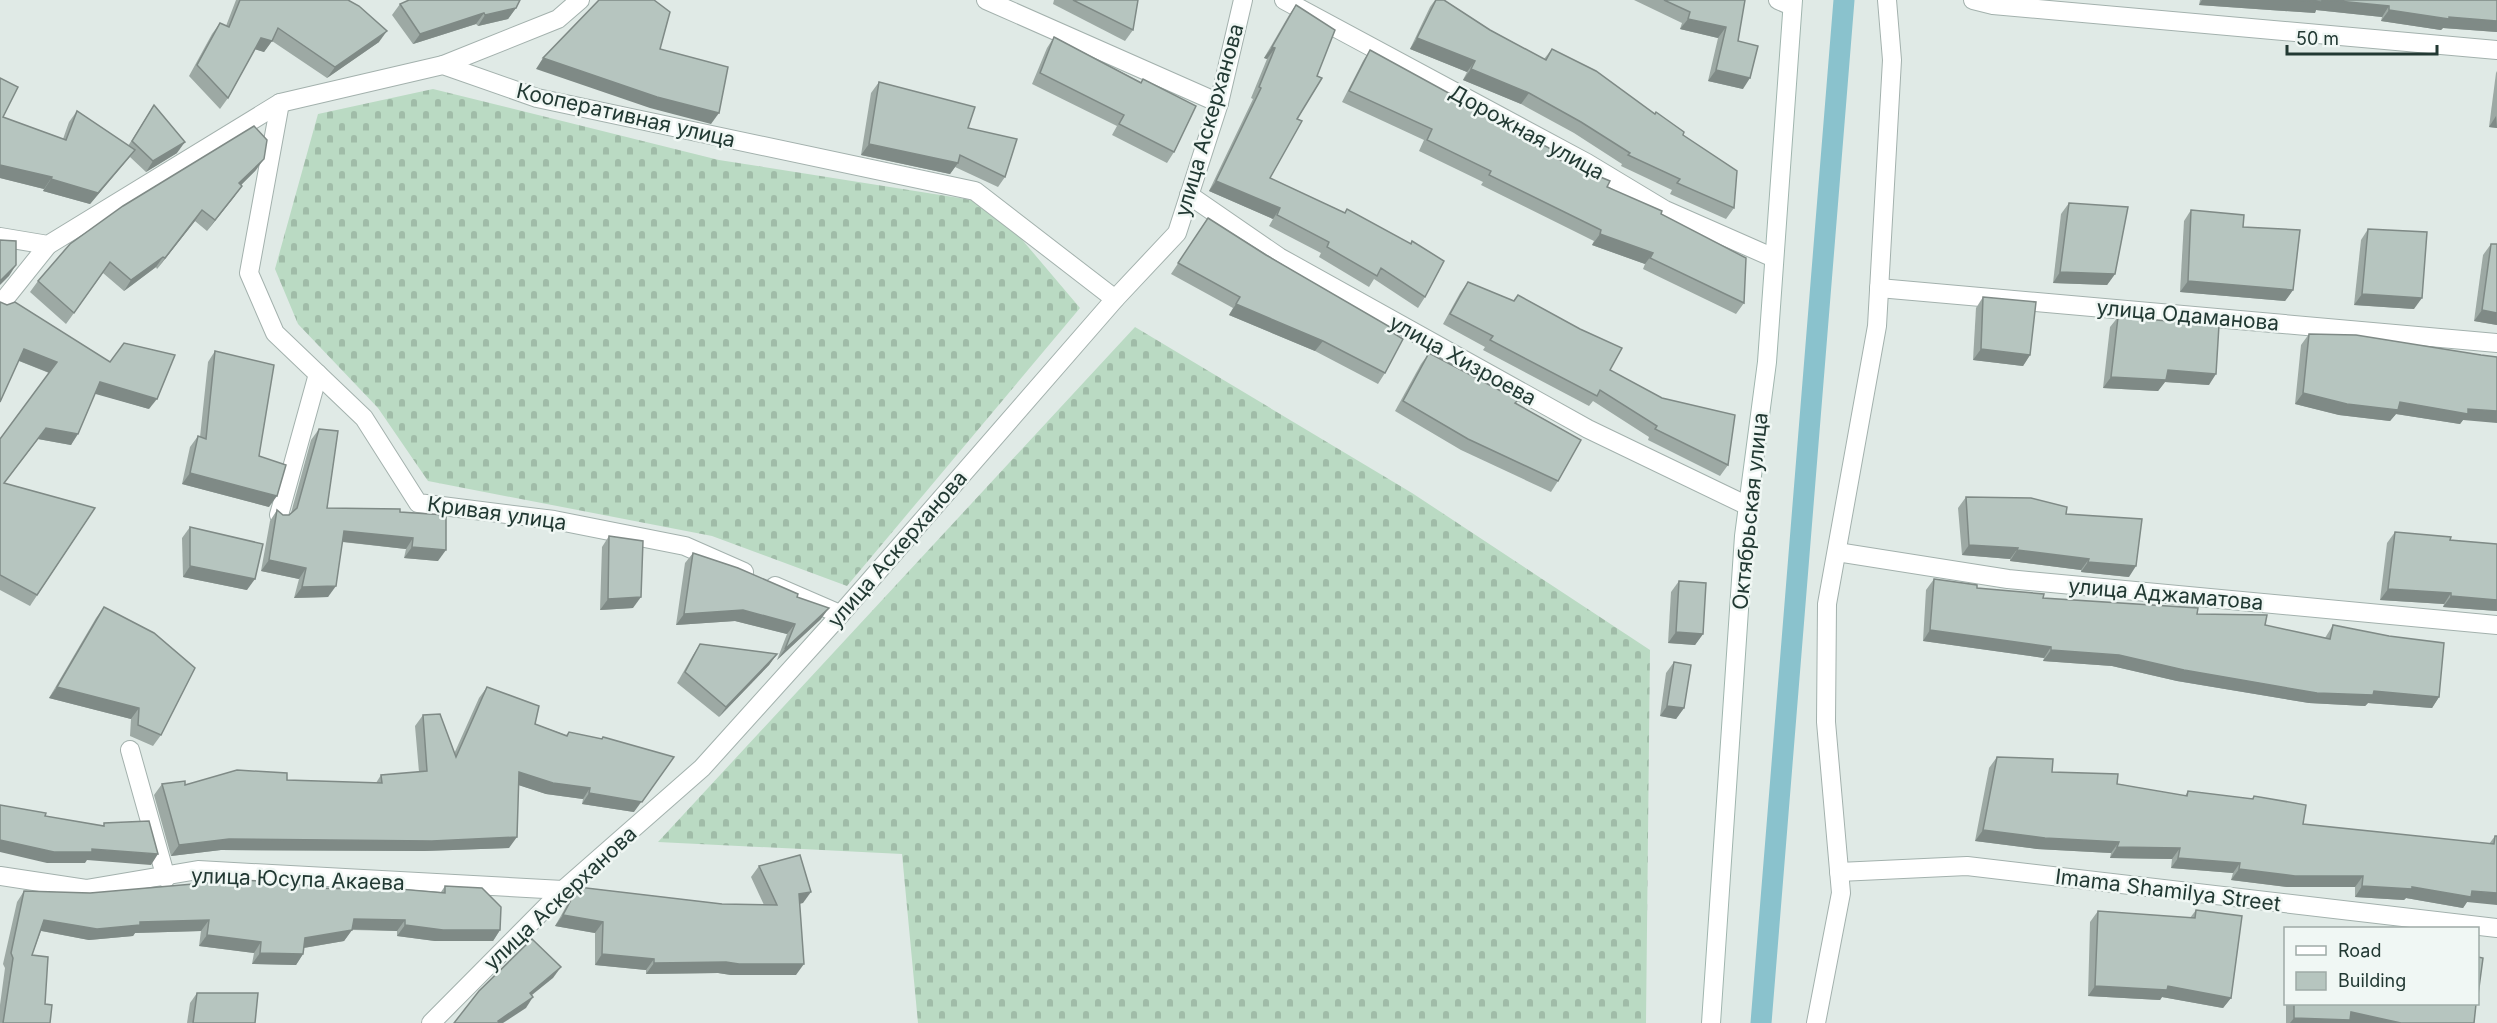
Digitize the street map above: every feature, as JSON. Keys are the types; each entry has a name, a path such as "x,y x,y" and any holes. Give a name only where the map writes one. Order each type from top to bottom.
{"street":[{"path":"0,305 48,245 280,103 443,64 558,19 580,0"},
{"path":"986,0 1219,103"},
{"name":"улица Аскерханова","path":"431,1023 562,890 702,768 840,615 1115,299 1177,233 1219,103 1243,0"},
{"name":"Дорожная улица","path":"1284,0 1587,163 1665,210 1774,258"},
{"path":"1816,1023 1841,893 1826,722 1827,604 1877,326 1892,60 1887,0"},
{"path":"1972,0 1993,5 2497,50"},
{"name":"Октябрьская улица","path":"1711,1023 1744,536 1767,362 1788,2"},
{"name":"Кооперативная улица","path":"443,64 537,98 975,191 1115,299"},
{"name":"Кривая улица","path":"280,103 249,273 275,333 364,418 418,502 555,520 684,546 840,615"},
{"name":"улица Хизроева","path":"1189,195 1279,257 1578,423 1748,506"},
{"path":"0,237 48,245"},
{"name":"улица Одаманова","path":"1880,288 2497,343"},
{"path":"279,515 318,374"},
{"name":"улица Аджаматова","path":"1837,552 2008,579 2497,625"},
{"path":"130,750 166,878"},
{"name":"Imama Shamilya Street","path":"1839,872 1967,866 2497,927"},
{"name":"улица Юсупа Акаева","path":"0,876 86,889 166,878 198,870 562,890"}],"green space":[{"path":"433,89 719,160 991,203 1080,308 847,586 712,536 428,481 378,408 298,324 275,269 318,114"},
{"path":"1135,327 1412,493 1650,650 1646,1023 918,1023 902,854 658,842"}],"building":[{"path":"240,0 348,0 359,6 387,31 335,67 278,28 272,41 261,38 228,98 197,65 220,23 229,27"},
{"path":"409,0 520,0 516,8 485,15 484,13 420,34 400,4"},
{"path":"599,0 654,0 670,12 660,49 728,67 719,113 657,97 543,58"},
{"path":"1073,0 1138,0 1133,30"},
{"path":"1436,0 1444,0 1490,30 1546,60 1552,49 1596,71 1655,114 1656,112 1684,132 1683,135 1737,171 1734,208 1677,183 1680,179 1628,155 1630,153 1581,122 1529,93 1471,69 1475,61 1417,38"},
{"path":"1664,0 1745,0 1738,41 1758,46 1750,78 1716,70 1726,27 1688,19 1690,12"},
{"path":"2297,0 2322,0 2322,2"},
{"path":"2328,0 2497,0 2497,21 2449,17 2449,19 2389,10 2389,6"},
{"path":"1296,5 1335,30 1317,76 1322,78 1297,119 1302,121 1270,178 1345,213 1347,209 1411,244 1412,241 1444,261 1425,297 1381,268 1377,276 1327,247 1329,242 1277,215 1280,208 1216,181 1261,88 1259,87 1275,48 1272,47"},
{"path":"1054,37 1141,83 1143,79 1196,106 1174,152 1119,124 1124,115 1040,73"},
{"path":"1370,50 1560,154 1557,159 1610,181 1607,187 1662,211 1661,214 1746,258 1744,303 1650,258 1653,253 1600,234 1601,230 1489,175 1491,171 1427,140 1432,129 1349,91"},
{"path":"0,78 18,87 3,117 66,140 77,111 135,150 98,193 51,179 52,177 0,165"},
{"path":"879,82 975,107 968,128 1017,139 1005,177 960,155 958,163 869,144"},
{"path":"154,105 185,142 153,161 132,141"},
{"path":"254,126 267,140 264,159 239,183 242,186 215,220 202,210 165,258 163,257 131,280 110,262 74,313 38,281 70,244 123,206"},
{"path":"2069,203 2128,207 2115,274 2060,272"},
{"path":"2191,210 2244,215 2243,227 2300,230 2293,290 2188,281"},
{"path":"1208,218 1266,255 1390,327 1388,330 1403,339 1385,373 1323,341 1236,304 1240,297 1178,263"},
{"path":"2368,229 2427,232 2422,298 2362,294"},
{"path":"0,240 16,241 16,265 0,281"},
{"path":"2491,244 2497,244 2497,313 2482,310"},
{"path":"1468,282 1514,301 1518,295 1580,329 1622,348 1610,370 1662,398 1735,415 1728,465 1655,429 1657,426 1600,390 1597,396 1490,340 1493,336 1450,314"},
{"path":"1983,297 2036,302 2030,355 1981,349"},
{"path":"0,302 7,305 15,302 110,362 124,343 175,355 157,399 100,382 78,434 46,428 4,483 95,508 37,595 0,575 0,439 57,362 24,349 0,402"},
{"path":"2118,317 2219,325 2216,374 2168,370 2166,380 2111,377"},
{"path":"2309,334 2356,335 2497,357 2497,411 2468,409 2468,414 2400,402 2398,410 2347,404 2303,393"},
{"path":"215,351 274,365 259,456 286,465 277,496 190,473 198,436 206,439"},
{"path":"1429,353 1518,400 1515,403 1581,440 1558,481 1468,439 1403,401"},
{"path":"319,429 338,431 327,508 400,509 400,512 446,515 446,550 412,547 413,538 344,531 336,586 302,587 306,568 269,560 277,510 283,515 289,515 297,508"},
{"path":"1966,497 2031,498 2067,507 2066,514 2142,519 2136,566 2088,562 2089,559 2017,550 2018,548 1969,545"},
{"path":"190,527 263,544 255,579 190,566"},
{"path":"2395,532 2497,544 2497,600 2451,596 2451,593 2388,589"},
{"path":"609,536 643,541 641,597 608,599"},
{"path":"693,553 738,568 798,594 797,597 829,608 785,649 795,624 743,610 684,614"},
{"path":"1934,579 1977,585 1977,588 2044,594 2043,598 2198,608 2197,614 2267,615 2265,625 2330,639 2333,625 2389,636 2444,643 2439,697 2374,691 2373,695 2317,693 2184,670 2119,655 2051,650 2051,647 1930,630"},
{"path":"1679,581 1706,583 1703,634 1676,632"},
{"path":"104,607 154,633 195,668 161,735 138,725 139,708 57,687"},
{"path":"700,644 777,654 726,707 685,672"},
{"path":"1674,662 1691,665 1684,708 1667,706"},
{"path":"487,687 539,706 535,724 567,736 569,732 602,739 603,737 674,757 642,802 589,793 590,788 553,783 519,772 517,837 432,841 229,839 179,845 162,784 185,781 185,785 237,770 287,773 287,780 382,783 381,775 427,771 423,715 440,714 456,757"},
{"path":"1997,757 2053,759 2052,772 2118,774 2117,784 2187,796 2188,791 2253,799 2254,796 2306,805 2303,824 2494,844 2495,836 2497,836 2497,893 2472,891 2471,897 2412,887 2412,889 2362,886 2363,876 2295,876 2239,869 2240,863 2178,858 2180,848 2117,847 2119,842 2045,838 1983,830"},
{"path":"0,805 46,813 45,816 104,826 104,823 149,821 158,854 92,849 92,852 54,852 0,840"},
{"path":"800,855 811,892 799,894 804,964 654,963 654,959 602,954 603,922 563,915 578,887 722,904 777,905 759,866"},
{"path":"239,880 309,886 309,888 365,889 365,886 445,893 445,886 482,888 501,907 500,930 443,930 405,925 405,920 354,919 352,930 305,938 303,954 260,953 261,942 207,935 209,920 140,922 140,925 97,929 44,920 32,955 48,957 45,1004 52,1005 50,1023 3,1023 13,958 11,953 24,891 90,893"},
{"path":"2196,910 2242,916 2231,998 2168,986 2167,990 2095,986 2098,911 2195,918"},
{"path":"532,939 561,967 530,993 533,997 498,1021 500,1023 454,1023 479,991"},
{"path":"2479,957 2483,958 2479,988"},
{"path":"197,993 258,993 255,1023 193,1023"},
{"path":"2294,1005 2476,1005 2474,1023 2401,1023 2351,1012 2350,1020 2294,1018"}],"waterway":[{"path":"1761,1023 1844,0"}]}
